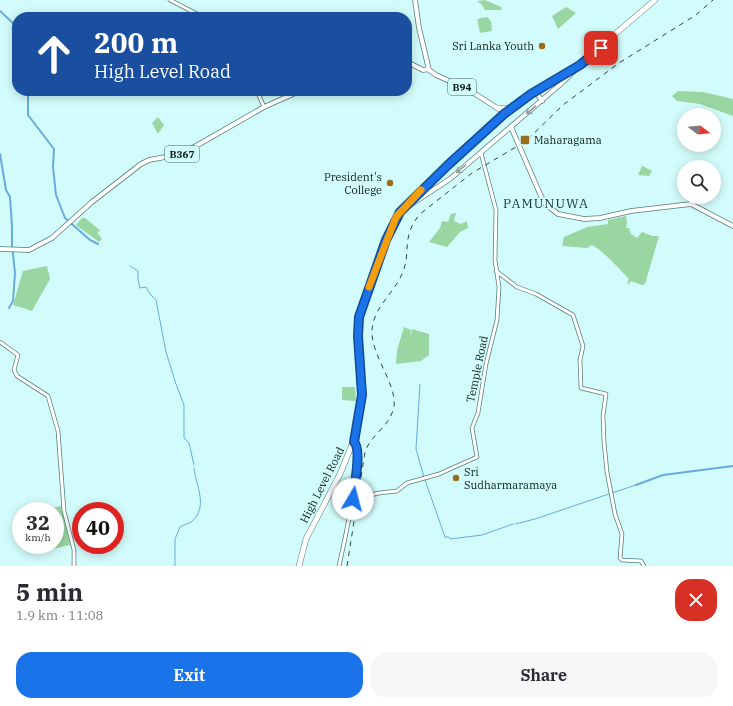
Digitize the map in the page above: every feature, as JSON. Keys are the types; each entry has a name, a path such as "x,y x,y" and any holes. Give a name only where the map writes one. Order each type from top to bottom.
{"highway":[{"name":"High Level Road","path":"301,566 309,538 342,475 355,443 365,395 360,335 361,318 392,226 403,209 417,198 496,121 533,93 580,65 656,0"},
{"path":"496,121 497,108 506,113"}],"main road":[{"path":"412,64 419,67 428,67 415,0"},
{"path":"403,209 412,205 417,198 450,179 542,101 580,65"},
{"name":"B94","path":"428,67 436,76 469,90 506,113"},
{"path":"533,93 537,93 542,101"},
{"name":"B367","path":"0,250 29,250 36,247 52,238 92,202 140,164 149,160 182,154 264,107 289,96"},
{"path":"511,127 544,203 558,214 584,219 600,218 630,211 691,204 733,226"}],"street":[{"path":"170,0 193,12"},
{"path":"259,96 264,107"},
{"name":"Temple Road","path":"353,499 378,493 396,491 407,483 439,474 477,457 472,428 478,413 486,364 497,320 499,287 495,260 496,210 481,153"},
{"path":"496,271 517,287 536,294 573,315 583,346 580,360 581,388 606,394 603,416 604,449 615,514 622,534 620,554 622,560 641,561 644,566"},
{"path":"0,342 18,355 15,373 40,390 49,399 59,433 64,511 74,550 74,566"},
{"path":"339,566 353,499 357,462 355,443"}],"green space":[{"path":"485,0 501,7 502,10 485,10 477,1"},
{"path":"566,7 576,13 558,29 552,16"},
{"path":"487,17 491,21 492,31 480,33 477,19"},
{"path":"678,91 703,92 733,99 733,116 721,112 721,108 711,108 700,104 677,101 672,96"},
{"path":"158,117 164,125 158,134 152,123"},
{"path":"637,163 652,171 649,176 638,175 642,166"},
{"path":"456,213 454,221 461,224 467,221 468,228 460,232 447,247 429,242 440,228 442,221 448,222 451,214"},
{"path":"626,216 626,228 629,228 631,234 637,238 642,232 652,236 659,236 645,284 642,285 631,281 629,284 627,283 629,279 607,256 592,245 587,248 562,246 564,237 587,227 608,224 608,220"},
{"path":"82,218 85,218 101,231 97,232 102,239 99,242 76,225"},
{"path":"47,266 50,279 32,311 13,305 23,271"},
{"path":"404,327 411,330 410,339 412,329 429,334 429,355 421,361 396,364 397,350"},
{"path":"342,387 355,387 356,401 342,400"},
{"path":"64,519 70,545 64,546"}],"waterway":[{"path":"0,11 12,22"},
{"path":"28,96 28,115 54,149 53,167 56,195 65,218 90,240 98,244"},
{"path":"0,154 6,190 10,197 15,273 13,301 9,308"},
{"path":"130,266 138,271 140,288 146,287 156,300 166,352 184,405 184,438 189,443 194,465"},
{"path":"420,384 416,449 424,477"},
{"path":"636,485 663,475 733,466"},
{"path":"175,566 175,539 180,527 191,522 199,510 200,496 194,468"},
{"path":"425,480 445,537 449,537 450,539 482,535 513,524"},
{"path":"612,493 636,485"},
{"path":"515,524 535,519 609,494"}],"railway":[{"path":"347,566 365,452 372,440 389,419 394,406 394,398 389,380 373,343 373,325 375,317 402,274 405,266 408,238 414,223 420,214 472,173 526,141 563,105 619,63 696,15 713,0"}],"slow traffic":[{"path":"369,287 396,217 421,190"}],"place":[{"name":"Sri Lanka Youth","path":"542,46"},
{"name":"Maharagama","path":"525,140"},
{"name":"President's College","path":"390,183"},
{"name":"Sri Sudharmaramaya","path":"456,478"}],"district":[{"name":"PAMUNUWA","path":"546,203"}],"route":[{"path":"353,499 357,462 357,449 354,442 363,388 358,336 359,317 364,298 396,217 424,188 514,106 564,73 580,65 601,48"}]}
